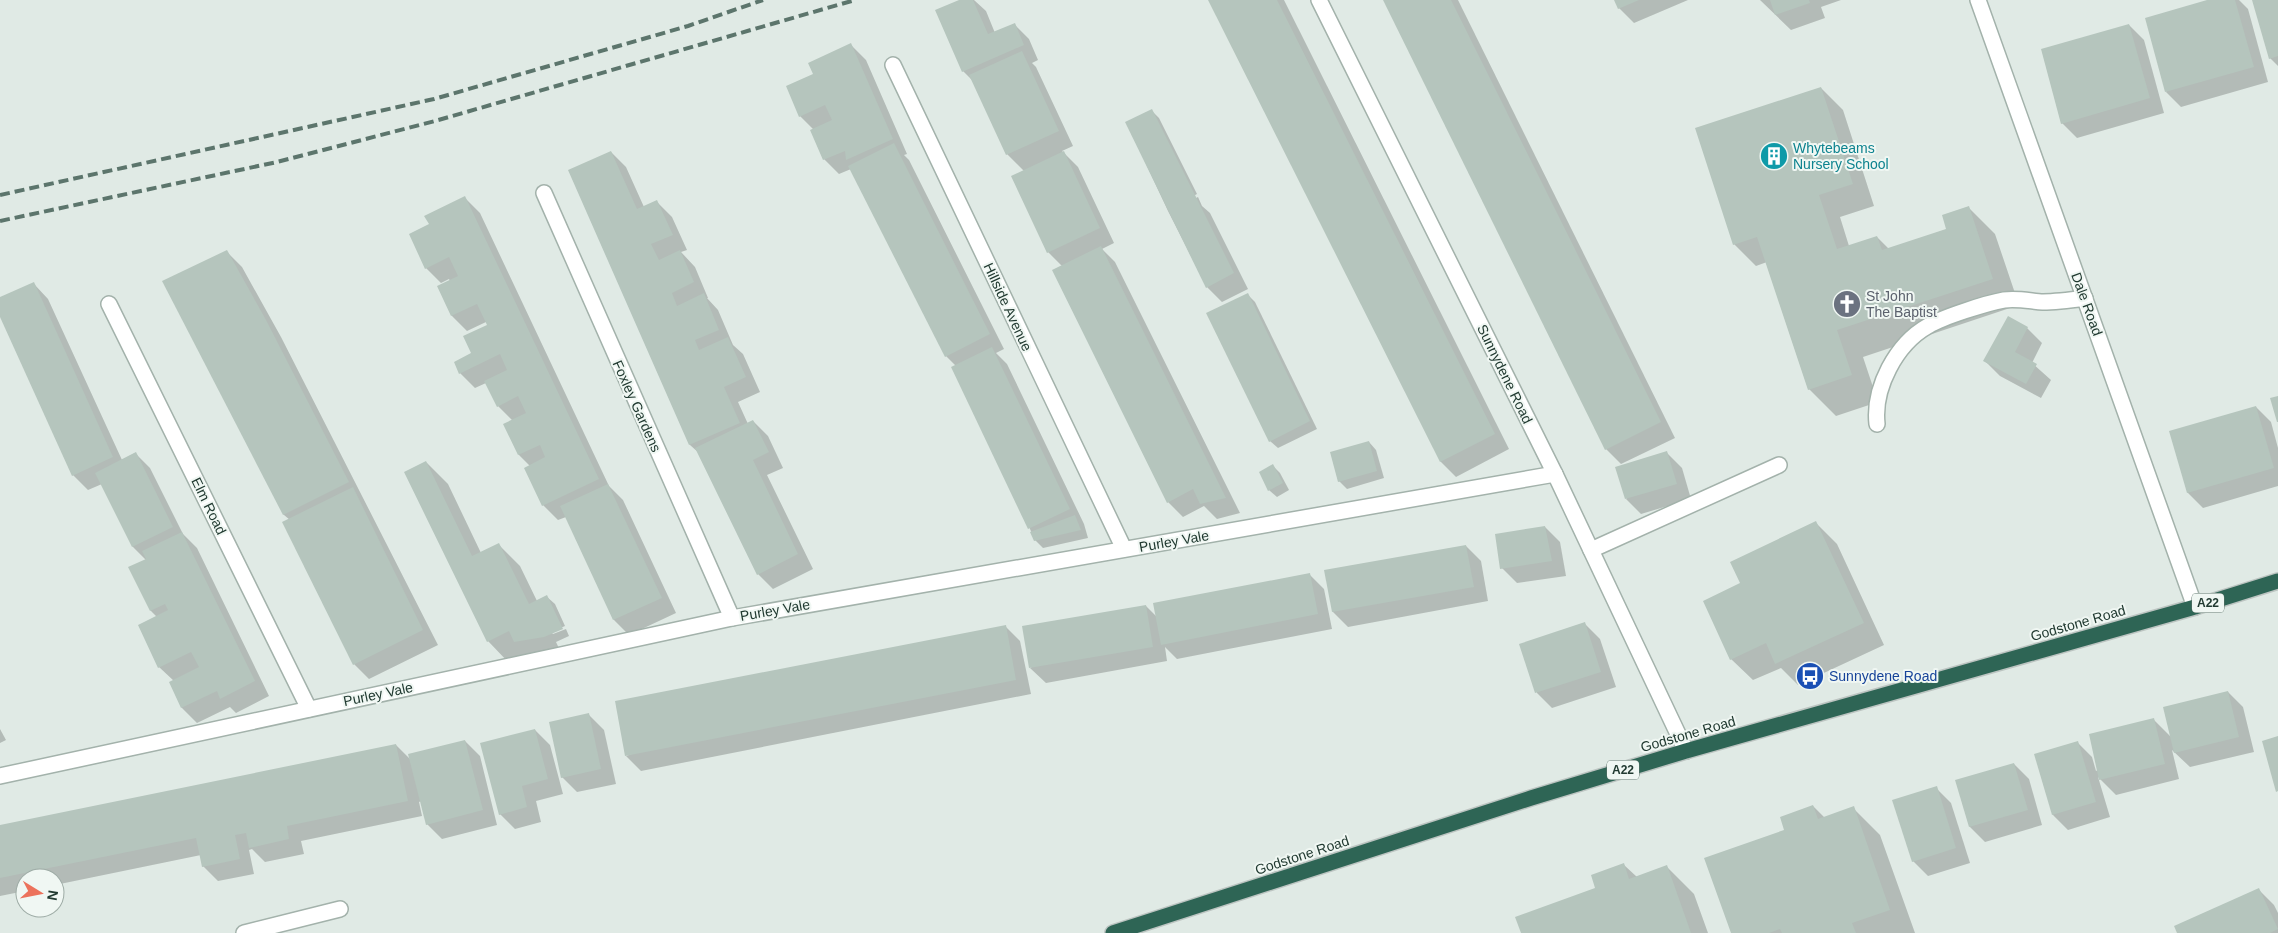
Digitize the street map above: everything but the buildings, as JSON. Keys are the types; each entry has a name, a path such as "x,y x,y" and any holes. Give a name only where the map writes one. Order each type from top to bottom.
{"highway":[{"name":"Godstone Road","path":"1113,933 1522,801 1686,751 2278,581"}],"street":[{"name":"Sunnydene Road","path":"1319,0 1555,474 1686,751"},
{"name":"Dale Road","path":"1980,1 2195,606"},
{"name":"Hillside Avenue","path":"893,65 1124,549"},
{"name":"Foxley Gardens","path":"544,193 732,618"},
{"path":"1877,424 1876,412 1879,394 1886,377 1898,355 1909,341 1928,326 1977,307 2005,300 2045,302 2085,298"},
{"name":"Elm Road","path":"109,304 308,709"},
{"path":"1591,550 1779,465"},
{"name":"Purley Vale","path":"0,776 732,618 1555,474"},
{"path":"244,933 340,909"}],"railway":[{"path":"0,195 434,99 688,26 763,0"},
{"path":"0,221 277,162 435,121 855,0"}],"place":[{"name":"Whytebeams Nursery School","path":"1774,156"},
{"name":"St John The Baptist","path":"1847,304"},
{"name":"Sunnydene Road","path":"1810,676"}]}
